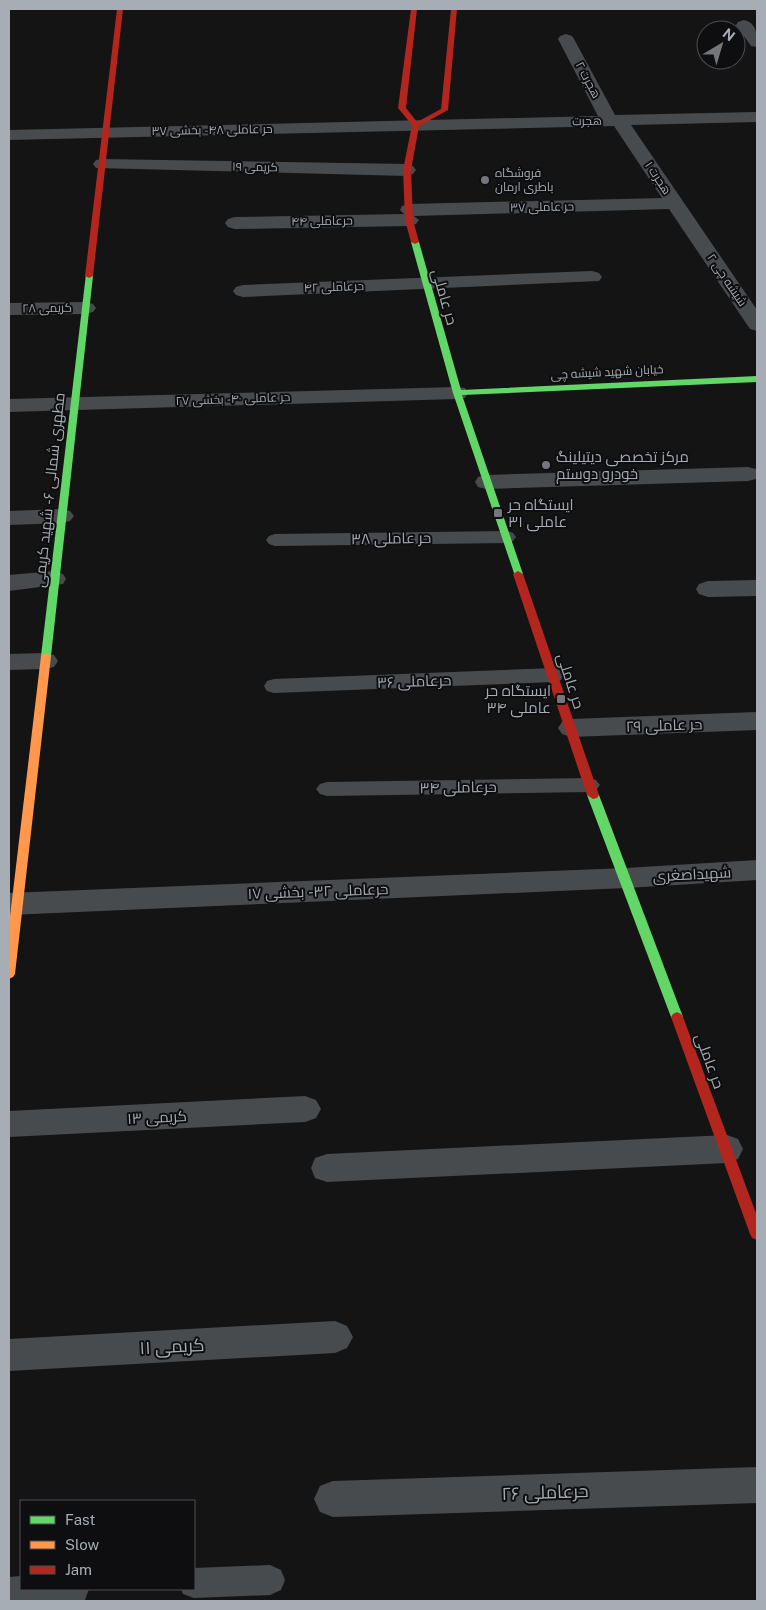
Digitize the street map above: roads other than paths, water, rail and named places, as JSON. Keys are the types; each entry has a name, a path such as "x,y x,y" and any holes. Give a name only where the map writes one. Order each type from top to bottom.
{"main road":[{"name":"مطهری شمالی ۶ - شهید کریمی","path":"9,974 13,903 45,661 120,9"},
{"path":"414,9 402,108 416,125 444,110 454,9"},
{"name":"حر عاملی","path":"416,125 407,170 409,215 425,284 457,393 486,482 507,537 554,675 589,785 626,878 757,1234"},
{"name":"خیابان شهید شیشه چی","path":"457,393 757,380"}],"street":[{"path":"746,28 757,42"},
{"name":"هجرت ۲","path":"566,39 614,120"},
{"name":"هجرت","path":"416,125 757,117"},
{"name":"هجرت ۱","path":"614,120 697,236"},
{"name":"حر عاملی ۴۸ - بخشی ۳۷","path":"9,134 416,125"},
{"name":"کریمی ۱۹","path":"102,164 407,170"},
{"name":"حر عاملی ۳۷","path":"409,215 675,203"},
{"name":"حرعاملی ۴۴","path":"235,223 409,215"},
{"name":"شیشه چی ۲","path":"697,236 757,325"},
{"name":"حرعاملی ۴۲","path":"243,290 592,277"},
{"name":"کریمی ۲۸","path":"9,309 86,308"},
{"name":"حر عاملی ۴۰ - بخشی ۲۷","path":"9,406 457,393"},
{"path":"486,482 748,474"},
{"path":"9,518 62,516"},
{"path":"9,583 54,579"},
{"path":"708,589 757,588"},
{"path":"9,662 45,661"},
{"name":"حر عاملی ۲۹","path":"571,728 757,721"},
{"name":"شهیداصغری","path":"626,878 757,870"},
{"name":"حرعاملی ۳۲ - بخشی ۱۷","path":"13,903 626,878"},
{"name":"کریمی ۱۳","path":"9,1124 305,1109"},
{"path":"327,1168 727,1149"},
{"name":"کریمی ۱۱","path":"9,1356 335,1337"},
{"name":"حرعاملی ۲۶","path":"333,1499 757,1485"}],"lane":[{"name":"حر عاملی ۳۸","path":"275,540 507,537"},
{"name":"حرعاملی ۳۶","path":"274,686 554,675"},
{"name":"حرعاملی ۳۴","path":"327,790 589,785"},
{"path":"195,1583 270,1580"},
{"path":"9,1592 52,1590"}],"place":[{"name":"فروشگاه باطری ارمان","path":"485,180"},
{"name":"مرکز تخصصی دیتیلینگ خودرو دوستم","path":"546,465"},
{"name":"ایستگاه حر عاملی ۳۱","path":"498,513"},
{"name":"ایستگاه حر عاملی ۳۴","path":"561,699"}]}
